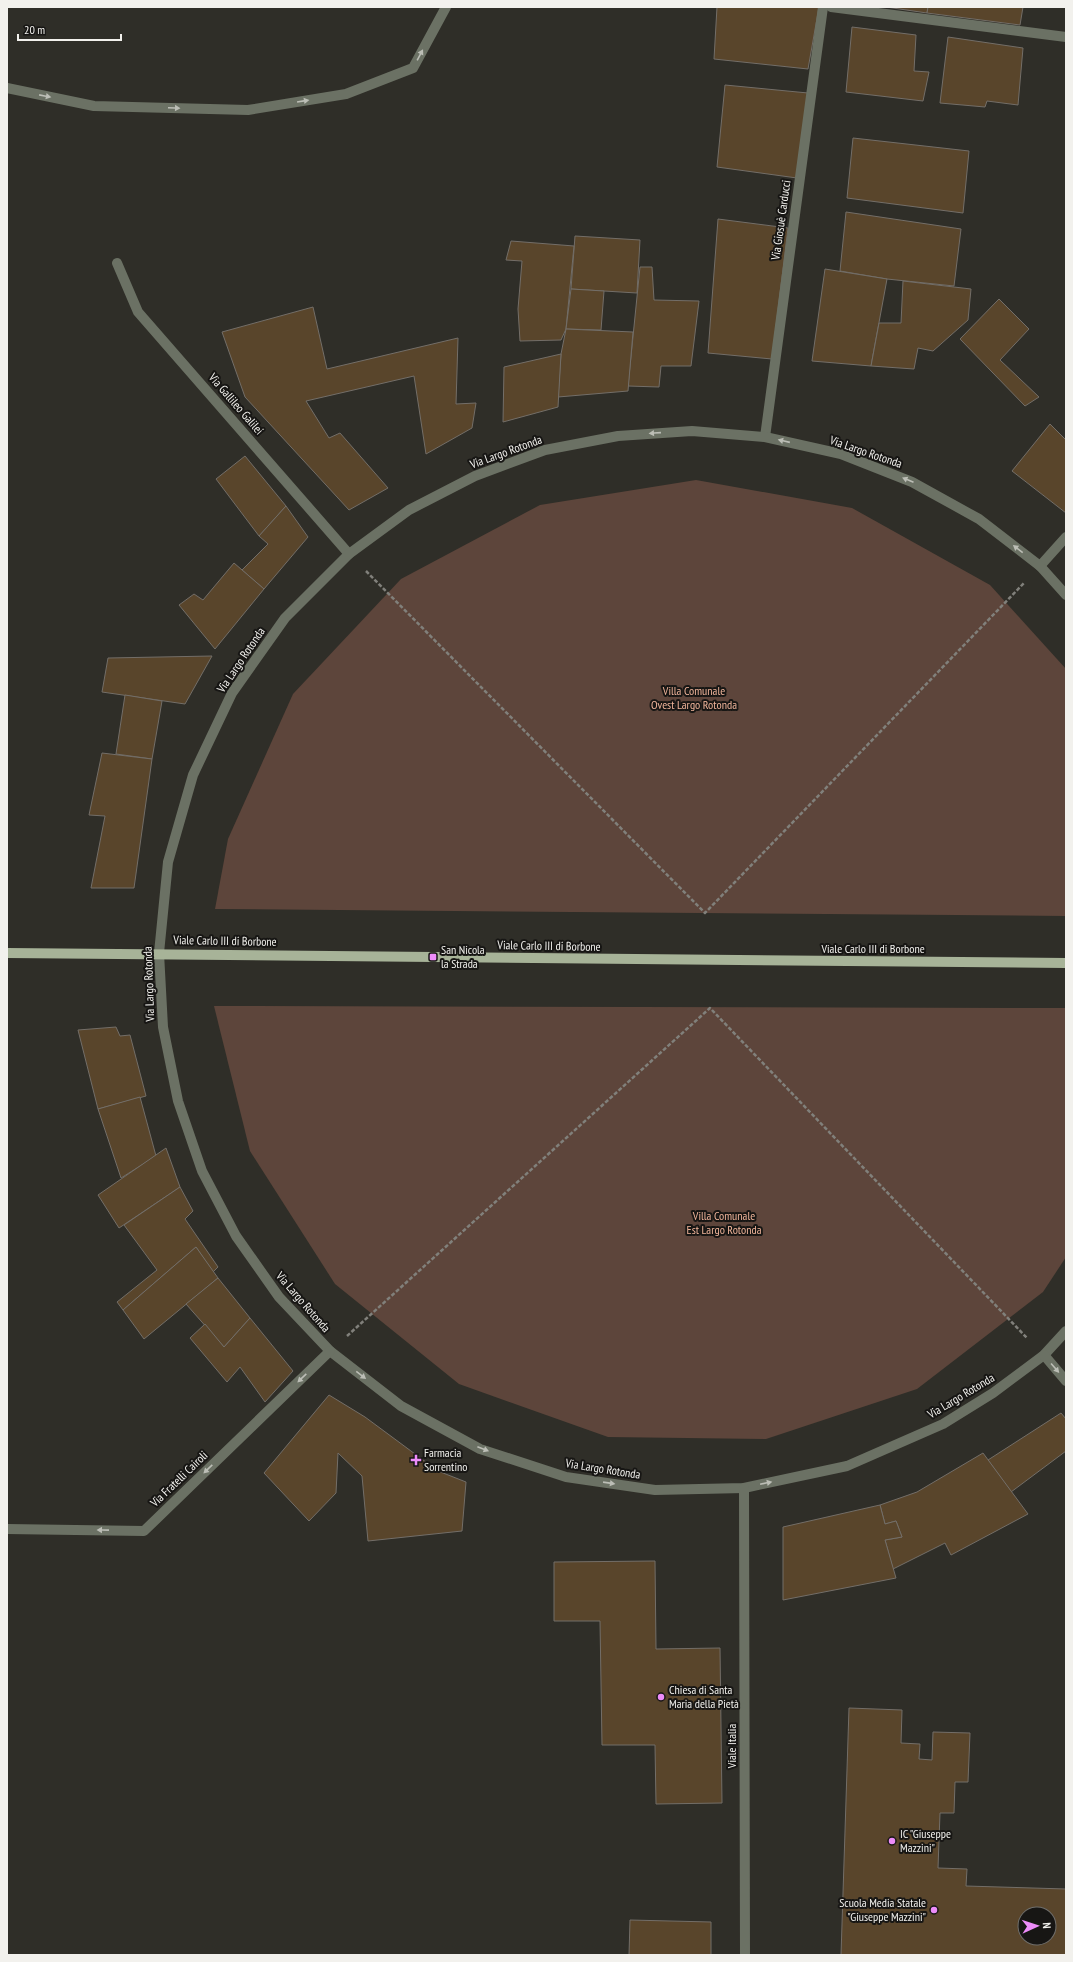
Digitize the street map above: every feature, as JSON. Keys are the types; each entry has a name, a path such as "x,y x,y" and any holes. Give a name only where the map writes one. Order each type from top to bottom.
{"main road":[{"name":"Viale Carlo III di Borbone","path":"7,953 159,953 1066,963"}],"street":[{"path":"7,88 94,106 248,110 346,94 413,68 446,7"},
{"name":"Via Giosuè Carducci","path":"765,437 823,7"},
{"path":"831,7 1066,37"},
{"name":"Via Gallileo Galilei","path":"118,263 138,312 349,554"},
{"name":"Via Largo Rotonda","path":"1066,595 1040,566 979,519 912,482 840,454 765,437 692,431 618,436 545,450 475,476 409,510 349,554 285,618 232,693 196,768 168,862 159,953 165,1035 178,1101 202,1171 236,1236 279,1297 330,1351 401,1406 480,1449 566,1477 655,1490 744,1488 847,1466 943,1424 993,1393 1044,1355 1066,1331"},
{"path":"1040,566 1066,538"},
{"name":"Via Fratelli Cairoli","path":"7,1529 144,1531 330,1351"},
{"path":"1044,1355 1066,1380"},
{"name":"Viale Italia","path":"744,1488 745,1955"}],"path":[{"path":"349,554 705,913 1040,566"},
{"path":"330,1351 710,1008 1044,1355"}],"green space":[{"name":"Villa Comunale Ovest Largo Rotonda","path":"696,480 852,508 990,585 1066,669 1066,916 215,909 228,839 293,694 401,579 540,505"},
{"name":"Villa Comunale Est Largo Rotonda","path":"214,1006 1066,1008 1066,1257 1043,1292 917,1389 766,1439 608,1437 459,1384 335,1284 250,1151"}],"building":[{"path":"717,7 819,7 808,69 714,59"},
{"path":"886,7 928,7 927,13"},
{"path":"928,7 1023,7 1020,25 927,13"},
{"path":"852,27 916,35 914,71 929,72 923,101 846,92"},
{"path":"948,37 1023,48 1018,105 987,101 985,107 940,103"},
{"path":"725,85 808,93 797,178 717,167"},
{"path":"853,138 969,151 963,213 847,198"},
{"path":"846,212 961,229 954,286 887,279 840,271"},
{"path":"718,219 788,228 772,359 708,353"},
{"path":"575,236 640,240 637,293 571,289"},
{"path":"511,241 574,246 566,329 561,340 520,341 518,309 522,261 506,260"},
{"path":"640,267 652,267 654,300 699,301 691,366 661,366 659,387 628,386"},
{"path":"825,269 887,279 871,366 812,361"},
{"path":"903,281 971,289 968,320 933,351 918,348 914,369 871,366 879,323 901,323"},
{"path":"571,289 604,291 601,330 566,329"},
{"path":"999,299 1029,329 1000,360 1039,397 1025,406 960,339"},
{"path":"313,307 327,369 458,338 456,404 476,403 472,428 426,454 414,376 306,401 329,438 340,433 388,488 349,510 245,397 222,332"},
{"path":"566,329 633,332 628,391 558,397 561,354"},
{"path":"561,354 558,407 503,422 504,367"},
{"path":"1050,424 1066,440 1066,513 1012,471"},
{"path":"245,456 286,506 259,536 216,479"},
{"path":"286,506 308,537 264,589 242,570 268,544 259,536"},
{"path":"234,563 264,589 215,649 179,605 194,594 203,600"},
{"path":"212,656 185,704 102,692 108,658"},
{"path":"125,695 162,701 152,759 116,754"},
{"path":"102,753 152,759 134,888 91,888 105,816 89,815"},
{"path":"116,1027 120,1036 130,1035 146,1096 98,1109 78,1030"},
{"path":"140,1097 156,1156 121,1178 98,1109"},
{"path":"166,1148 180,1187 119,1228 98,1195"},
{"path":"180,1187 193,1211 185,1219 218,1267 213,1272 196,1247 123,1310 117,1302 157,1270 124,1225"},
{"path":"196,1247 218,1278 144,1339 123,1310"},
{"path":"218,1278 250,1318 224,1347 186,1304"},
{"path":"250,1318 293,1371 265,1402 240,1367 227,1382 190,1338 205,1324 224,1347"},
{"path":"329,1395 365,1417 438,1471 466,1482 462,1531 368,1541 362,1476 338,1453 336,1493 309,1521 264,1473"},
{"path":"1061,1413 1066,1419 1066,1451 1011,1492 988,1460"},
{"path":"983,1453 1028,1514 951,1555 945,1543 893,1569 885,1540 902,1537 896,1521 885,1524 880,1505 917,1492"},
{"path":"880,1505 885,1524 896,1521 902,1537 885,1540 896,1578 783,1600 783,1527"},
{"name":"Chiesa di Santa Maria della Pietà","path":"655,1561 656,1649 720,1648 722,1803 656,1804 655,1745 602,1745 600,1621 554,1621 554,1562"},
{"name":"IC \"Giuseppe Mazzini\"","path":"849,1708 902,1710 901,1743 920,1744 919,1759 932,1760 933,1732 970,1733 968,1782 955,1782 954,1813 940,1813 938,1868 967,1869 966,1886 1066,1889 1066,1955 841,1955"},
{"path":"630,1920 711,1922 711,1955 629,1955"}],"place":[{"name":"San Nicola la Strada","path":"433,957"},
{"name":"Farmacia Sorrentino","path":"416,1460"},
{"name":"Chiesa di Santa Maria della Pietà","path":"661,1697"},
{"name":"IC \"Giuseppe Mazzini\"","path":"892,1841"},
{"name":"Scuola Media Statale \"Giuseppe Mazzini\"","path":"934,1910"}]}
